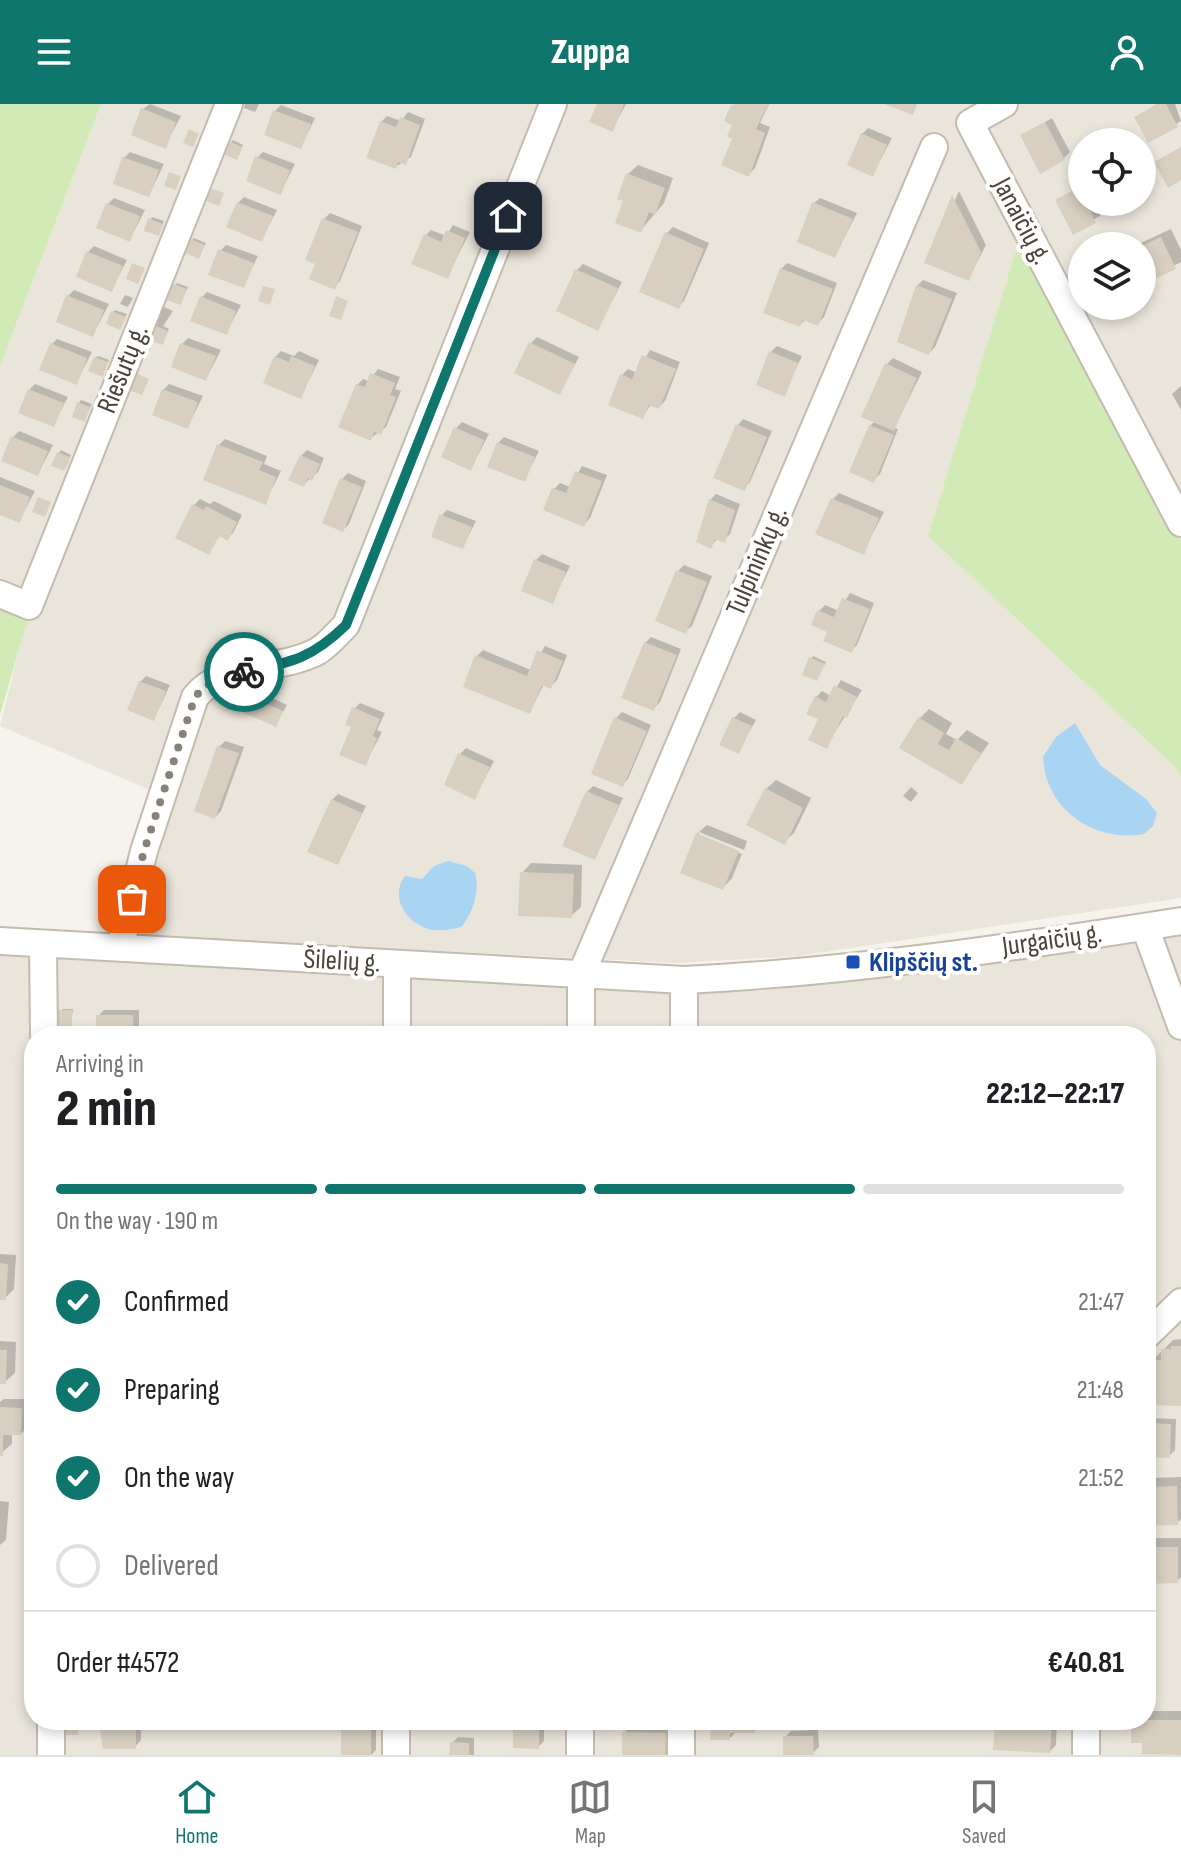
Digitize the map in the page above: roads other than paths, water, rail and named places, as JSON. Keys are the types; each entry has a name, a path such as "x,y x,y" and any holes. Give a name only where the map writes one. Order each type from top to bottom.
{"street":[{"name":"Riešutų g.","path":"0,594 29,606 229,104"},
{"path":"120,948 144,851 195,697 204,686 220,676 289,662 321,650 346,625 553,104"},
{"name":"Janaičių g.","path":"1004,104 970,123 1181,523"},
{"name":"Tulpininkų g.","path":"581,975 934,147"},
{"name":"Jurgaičių g.","path":"684,980 776,975 922,959 1181,921"},
{"path":"1145,927 1181,1026"},
{"name":"Šilelių g.","path":"0,941 684,980"},
{"path":"43,944 44,1026"},
{"path":"397,964 397,1026"},
{"path":"581,975 581,1026"},
{"path":"684,980 684,1026"},
{"path":"1156,1326 1181,1302"},
{"path":"51,1730 51,1755"},
{"path":"396,1730 396,1755"},
{"path":"580,1730 580,1755"},
{"path":"681,1730 681,1755"},
{"path":"1086,1730 1086,1755"}],"water":[{"path":"1075,723 1100,765 1146,799 1157,813 1153,826 1144,834 1107,833 1091,827 1063,807 1053,792 1043,757 1056,737"},
{"path":"448,861 467,866 475,873 477,887 472,909 461,927 441,930 425,928 404,910 400,902 400,885 405,876 422,879 434,866"}],"place":[{"name":"Klipščių st.","path":"853,962"}]}
